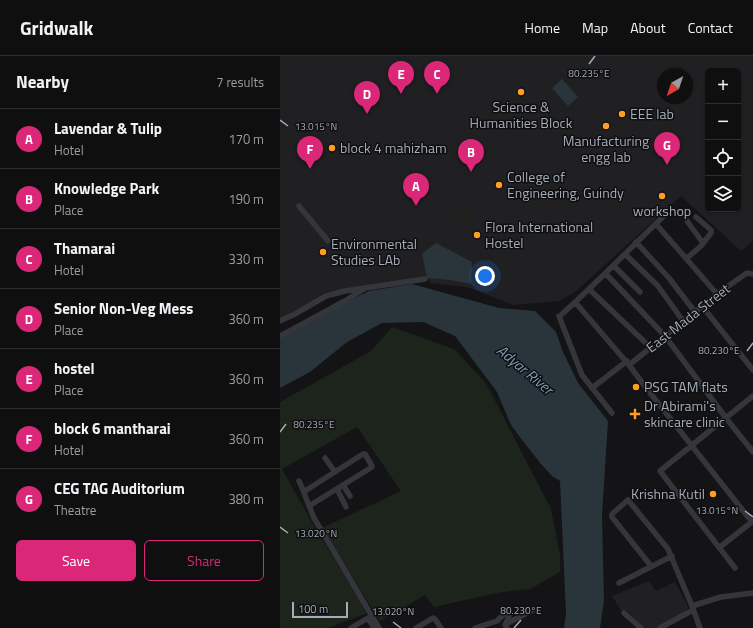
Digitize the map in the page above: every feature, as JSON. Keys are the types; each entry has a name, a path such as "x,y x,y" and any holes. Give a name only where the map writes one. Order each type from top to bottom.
{"street":[{"path":"299,206 328,241"},
{"path":"612,413 582,375 561,315 606,274 636,242 666,214"},
{"path":"687,258 704,243 712,232 696,217"},
{"path":"687,221 704,243"},
{"path":"656,224 717,294"},
{"path":"636,242 669,278 695,312"},
{"path":"625,254 658,286 683,321"},
{"path":"614,266 640,292"},
{"path":"606,274 665,336 753,452"},
{"name":"East Mada Street","path":"592,388 651,348 717,294 750,274"},
{"path":"280,321 326,296 367,287 425,279"},
{"path":"280,336 343,302 367,287"},
{"path":"589,289 651,348"},
{"path":"575,302 628,363 647,389 753,521 720,547"},
{"path":"702,306 753,370"},
{"path":"735,568 660,471 753,396"},
{"path":"304,492 364,454 372,466 309,506"},
{"path":"325,458 335,472"},
{"path":"298,482 304,492 319,528 379,628"},
{"path":"343,485 350,496"},
{"path":"337,489 346,507"},
{"path":"651,566 612,517 612,514 628,500 672,556 700,628"},
{"path":"619,582 672,556"},
{"path":"660,628 693,608 721,597 753,593"},
{"path":"499,628 506,626 535,608"},
{"path":"624,613 641,628"},
{"path":"475,628 497,621 508,614 506,626"},
{"path":"353,627 368,618 374,628"},
{"path":"416,628 433,618 441,628"}],"shaded area":[{"name":"College of Engineering, Guindy","path":"280,56 753,56 753,241 741,251 681,196 575,292 559,301 514,305 467,287 430,283 428,277 326,293 292,315 280,320"},
{"path":"467,203 472,210 464,218 459,210"},
{"path":"392,327 454,349 486,383 551,509 560,555 560,572 530,589 502,592 434,607 425,595 380,621 322,528 401,491 357,427 282,469 314,526 368,613 328,628 280,628 280,402 371,351"},
{"path":"649,581 657,591 675,582 688,606 687,610 658,628 645,628 627,611 622,612 612,596"}],"water":[{"path":"562,79 578,97 568,106 552,88"},
{"path":"436,243 472,262 471,284 427,278 422,254"},
{"name":"Adyar River","path":"412,284 499,308 535,311 556,332 563,352 578,383 608,421 602,515 604,600 600,628 564,628 566,614 560,481 552,476 541,464 511,425 497,392 455,336 423,322 382,323 347,342 310,372 280,388 280,335 369,291"}],"place":[{"name":"Science & Humanities Block","path":"521,92"},
{"name":"hostel","path":"401,94"},
{"name":"Thamarai","path":"437,94"},
{"name":"Senior Non-Veg Mess","path":"367,114"},
{"name":"EEE lab","path":"622,114"},
{"name":"Manufacturing engg lab","path":"606,126"},
{"name":"block 4 mahizham","path":"332,148"},
{"name":"CEG TAG Auditorium","path":"667,165"},
{"name":"block 6 mantharai","path":"310,169"},
{"name":"Knowledge Park","path":"471,172"},
{"name":"College of Engineering, Guindy","path":"499,185"},
{"name":"workshop","path":"662,196"},
{"name":"Lavendar & Tulip","path":"416,206"},
{"name":"Flora International Hostel","path":"477,235"},
{"name":"Environmental Studies LAb","path":"323,252"},
{"name":"PSG TAM flats","path":"636,387"},
{"name":"Dr Abirami's skincare clinic","path":"635,414"},
{"name":"Krishna Kutil","path":"713,494"}]}
